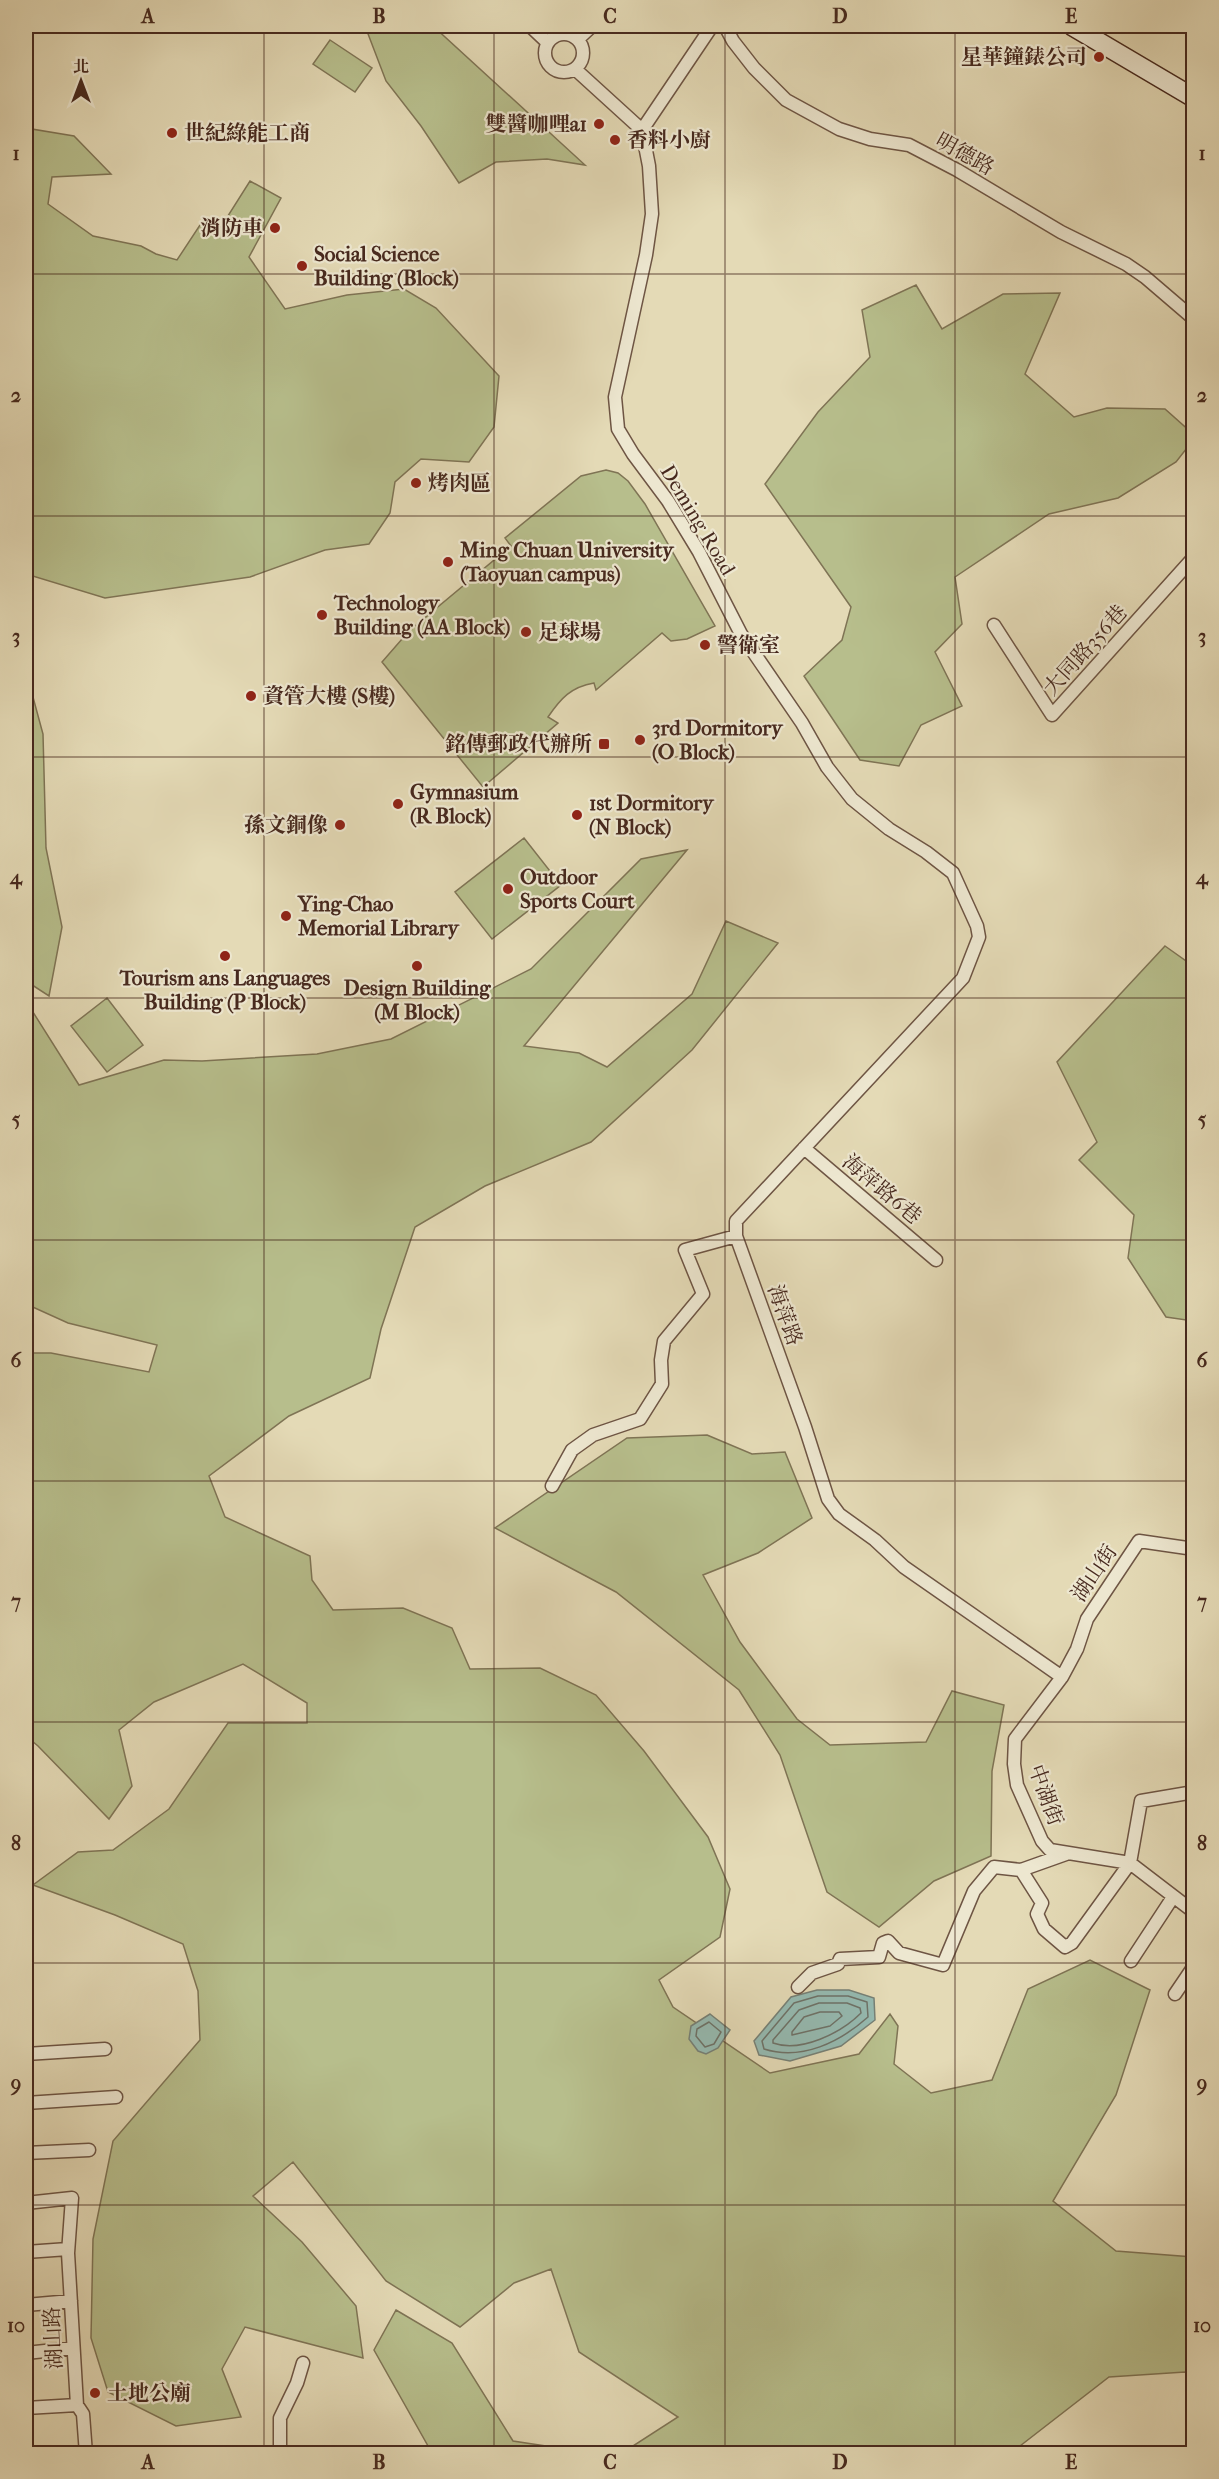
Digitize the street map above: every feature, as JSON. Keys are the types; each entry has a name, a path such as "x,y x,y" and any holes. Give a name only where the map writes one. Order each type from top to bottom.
{"street":[{"path":"531,26 548,43"},
{"path":"578,39 592,26"},
{"path":"575,69 642,130 712,26"},
{"name":"明德路","path":"725,26 733,41 754,68 786,100 839,129 870,139 909,146 957,170 1042,221 1126,264 1194,319"},
{"path":"1072,26 1194,98"},
{"path":"562,34 578,39 582,45 583,58 575,69 563,72 551,67 545,55 548,43 562,34"},
{"name":"Deming Road","path":"642,130 649,166 652,214 646,255 615,397 618,429 633,454 668,501 699,552 741,634 802,723 827,767 852,799 889,829 926,852 953,873 973,917 979,937 963,978 804,1148"},
{"name":"大同路356巷","path":"994,625 1052,715 1194,557"},
{"path":"552,1486 572,1450 593,1435 640,1419 662,1384 661,1360 664,1341 703,1294 685,1250 736,1236 736,1221 804,1148"},
{"name":"海萍路6巷","path":"804,1148 936,1260"},
{"name":"海萍路","path":"736,1236 828,1499 839,1514 875,1540 904,1567 1062,1677"},
{"name":"湖山街","path":"1062,1677 1077,1649 1087,1619 1139,1541 1194,1549"},
{"name":"中湖街","path":"1062,1677 1016,1738 1014,1764 1017,1785 1042,1841 1050,1850 1130,1863 1194,1912"},
{"path":"1021,1870 1042,1903 1037,1914 1044,1929 1065,1947 1072,1943 1130,1863 1141,1801 1189,1793"},
{"path":"798,1986 812,1973 838,1964 840,1959 879,1957 883,1943 888,1941 898,1953 943,1965 974,1891 994,1867 1021,1870 1068,1853"},
{"path":"1131,1961 1173,1897"},
{"path":"1174,1994 1194,1966"},
{"path":"26,2054 105,2049"},
{"path":"26,2103 116,2097"},
{"path":"26,2153 89,2150"},
{"name":"湖山路","path":"26,2203 72,2198 68,2249 70,2301 77,2405 83,2414 86,2454"},
{"path":"26,2252 68,2249"},
{"path":"26,2305 70,2301"},
{"path":"26,2353 73,2348"},
{"path":"280,2454 280,2418 297,2383 303,2363"},
{"path":"26,2408 77,2405"}],"green space":[{"path":"365,26 433,26 585,165 547,159 496,162 459,183 421,126 386,81"},
{"path":"330,40 372,68 355,92 313,64"},
{"path":"29,72 26,128 26,73"},
{"path":"26,128 74,136 111,174 52,177 48,204 93,236 141,246 156,254 177,260 200,225 221,227 250,181 281,198 249,257 285,309 347,295 404,289 436,308 499,376 494,427 469,462 421,459 395,482 390,513 369,544 325,550 250,577 105,598 26,574"},
{"path":"916,285 942,329 1003,294 1060,293 1025,374 1074,417 1107,408 1165,409 1193,434 1194,439 1176,462 1118,498 1049,514 955,577 962,624 935,652 962,706 921,725 899,766 860,760 804,676 842,640 851,607 765,484 818,412 870,357 862,310"},
{"path":"606,470 618,473 628,481 645,504 715,626 687,639 671,641 662,633 596,690 594,683 573,691 557,704 548,717 558,723 483,787 382,662 409,631 511,546 505,538 581,476"},
{"path":"27,675 43,734 46,848 62,927 49,996 26,981"},
{"name":"Outdoor Sports Court","path":"524,838 561,885 492,939 455,892"},
{"path":"687,850 524,1046 579,1053 607,1067 692,994 726,921 778,943 692,1050 591,1142 485,1186 415,1227 381,1329 370,1378 289,1416 209,1476 225,1517 310,1556 312,1580 333,1610 403,1608 452,1628 470,1669 540,1668 596,1695 644,1751 708,1837 730,1889 720,1937 659,1980 673,2007 770,2073 859,2054 890,2014 898,2026 894,2064 931,2093 992,2080 1028,1989 1090,1960 1150,1990 1116,2095 1053,2201 1116,2251 1193,2257 1193,2321 1186,2331 1193,2333 1193,2378 1185,2372 1109,2377 1020,2446 1021,2453 622,2453 678,2417 579,2352 551,2269 514,2283 460,2327 386,2281 293,2162 253,2196 302,2242 356,2306 363,2358 245,2327 222,2369 241,2417 176,2426 108,2392 91,2338 93,2239 113,2141 200,2040 198,1991 183,1944 115,1915 33,1885 78,1852 113,1850 169,1809 228,1723 307,1723 307,1703 243,1664 154,1702 119,1730 132,1786 109,1819 26,1736 26,1353 51,1353 149,1372 157,1345 68,1323 26,1304 26,1001 79,1085 164,1060 202,1061 317,1054 391,1039 531,969 641,859"},
{"path":"1165,946 1193,966 1193,1321 1166,1317 1128,1258 1134,1215 1079,1160 1097,1142 1057,1062"},
{"path":"107,998 143,1045 107,1072 71,1026"},
{"path":"707,1435 752,1454 785,1452 812,1518 758,1553 703,1575 740,1642 797,1719 830,1745 926,1742 952,1691 1004,1705 992,1771 991,1856 934,1881 879,1927 827,1892 780,1755 739,1690 616,1592 495,1528 627,1438"},
{"path":"396,2310 452,2343 513,2441 592,2453 432,2453 374,2350"}],"water":[{"path":"817,1990 849,1990 874,1998 875,2020 841,2046 790,2061 759,2055 754,2041 791,1997"},
{"path":"710,2014 730,2030 718,2048 706,2054 698,2051 689,2039 691,2026"}],"place":[{"name":"星華鐘錶公司","path":"1099,57"},
{"name":"雙醬咖哩a1","path":"599,124"},
{"name":"世紀綠能工商","path":"172,133"},
{"name":"香料小廚","path":"615,140"},
{"name":"消防車","path":"275,228"},
{"name":"Social Science Building (Block)","path":"302,266"},
{"name":"烤肉區","path":"416,483"},
{"name":"Ming Chuan University (Taoyuan campus)","path":"448,562"},
{"name":"Technology Building (AA Block)","path":"322,615"},
{"name":"足球場","path":"526,632"},
{"name":"警衛室","path":"705,645"},
{"name":"資管大樓 (S樓)","path":"251,696"},
{"name":"3rd Dormitory (O Block)","path":"640,740"},
{"name":"銘傳郵政代辦所","path":"604,744"},
{"name":"Gymnasium (R Block)","path":"398,804"},
{"name":"1st Dormitory (N Block)","path":"577,815"},
{"name":"孫文銅像","path":"340,825"},
{"name":"Outdoor Sports Court","path":"508,889"},
{"name":"Ying-Chao Memorial Library","path":"286,916"},
{"name":"Tourism ans Languages Building (P Block)","path":"225,956"},
{"name":"Design Building (M Block)","path":"417,966"},
{"name":"土地公廟","path":"95,2393"}]}
